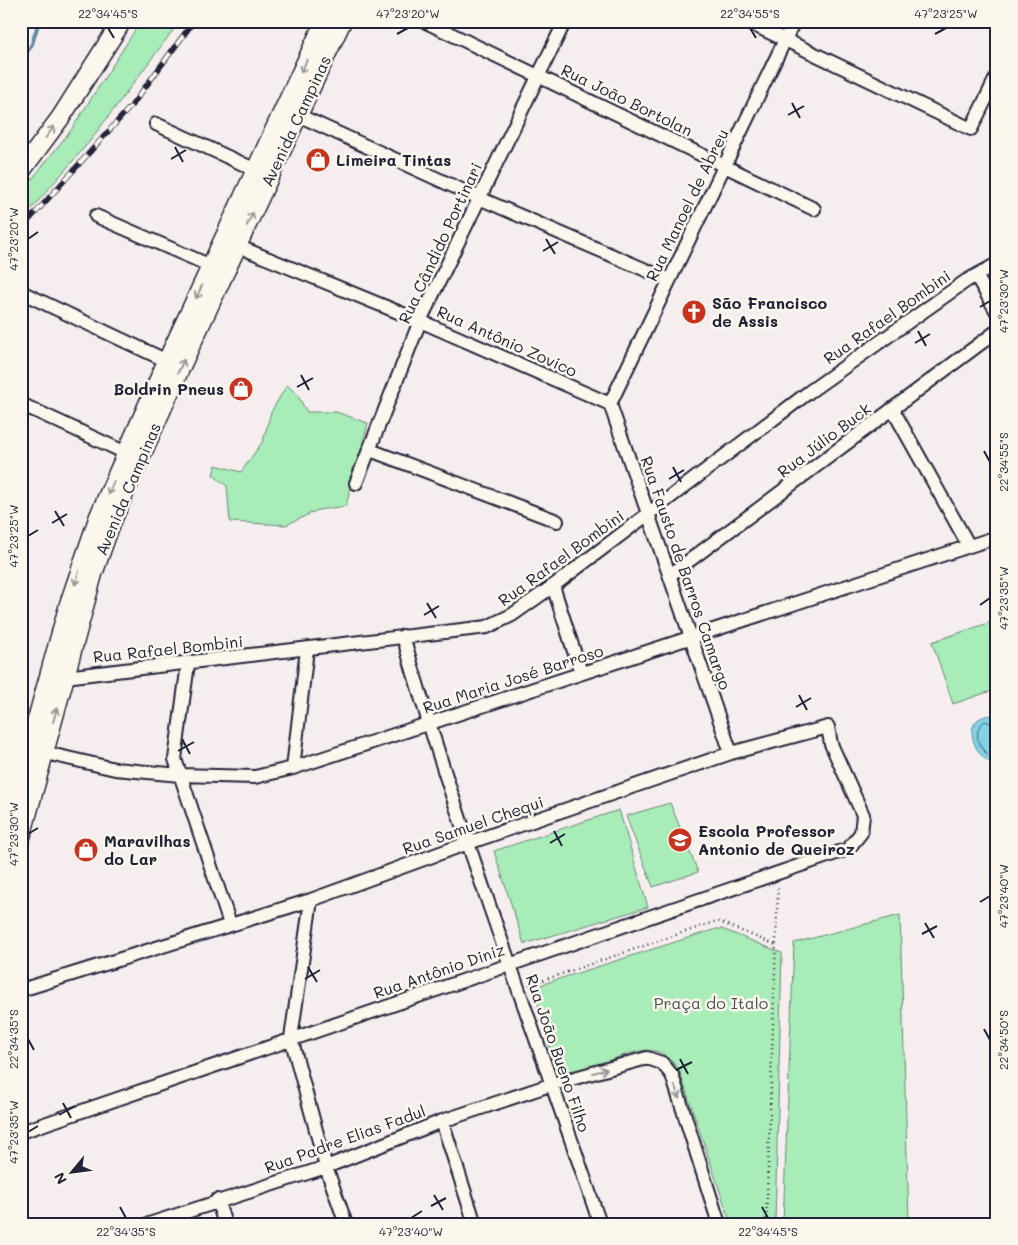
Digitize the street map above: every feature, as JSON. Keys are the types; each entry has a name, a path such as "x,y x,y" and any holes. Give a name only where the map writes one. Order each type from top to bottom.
{"main road":[{"path":"21,171 61,117 122,21"},
{"name":"Avenida Campinas","path":"21,777 37,751 65,677 93,574 111,523 182,364 230,243 256,170 325,21"},
{"name":"Avenida Campinas","path":"21,837 37,751 80,568 99,516 167,361 212,266 230,243 298,114 342,21"}],"street":[{"name":"Rua João Bortolan","path":"424,21 814,209"},
{"name":"Rua Cândido Portinari","path":"356,483 420,321 565,21"},
{"path":"746,21 971,130 997,76"},
{"name":"Rua Manoel de Abreu","path":"610,404 794,21"},
{"path":"298,114 479,198 669,280"},
{"path":"156,124 256,170"},
{"path":"96,216 212,266"},
{"name":"Rua Antônio Zovico","path":"230,243 420,321 610,404"},
{"name":"Rua Rafael Bombini","path":"65,677 188,664 488,627 512,615 553,586 809,392 966,282 997,264"},
{"path":"977,277 997,312"},
{"path":"21,292 167,361"},
{"name":"Rua Júlio Buck","path":"670,575 997,331"},
{"path":"21,404 126,453"},
{"name":"Rua Fausto de Barros Camargo","path":"610,404 730,753"},
{"path":"893,410 969,546"},
{"path":"370,450 556,521"},
{"name":"Rua Maria José Barroso","path":"37,751 115,769 180,775 255,777 293,768 997,537"},
{"path":"553,586 581,673"},
{"name":"Rua João Bueno Filho","path":"403,636 428,724 600,1224"},
{"path":"293,768 307,649"},
{"path":"188,664 176,759 230,924"},
{"name":"Rua Samuel Chequi","path":"21,990 312,900 468,843 730,753 828,727 832,744 863,815 861,833"},
{"name":"Rua Antônio Diniz","path":"21,1132 291,1038 848,849 861,833"},
{"path":"312,900 291,1038 326,1167 346,1224"},
{"name":"Rua Padre Elias Fadul","path":"149,1224 217,1200 326,1167 442,1121 553,1084 647,1058 662,1063 672,1075 719,1224"},
{"path":"442,1121 476,1224"},
{"path":"217,1200 225,1224"}],"path":[{"path":"766,1224 778,873"},
{"path":"518,989 718,921 776,946"}],"green space":[{"path":"141,21 180,21 90,141 21,221 21,193 71,130"},
{"path":"287,385 297,394 307,412 336,412 368,423 346,506 318,510 286,525 230,522 227,486 213,475 216,465 241,472 263,441 271,412"},
{"path":"997,620 997,689 953,704 932,642"},
{"path":"670,803 698,872 653,887 626,816"},
{"path":"619,810 648,907 524,944 494,851"},
{"path":"900,915 909,1224 783,1224 794,943"},
{"name":"Praça do Italo","path":"716,929 722,929 782,953 775,1224 731,1224 679,1070 668,1058 659,1052 645,1050 583,1069 564,1070 554,1063 534,990 543,984"}],"water":[{"path":"991,715 997,723 996,765 981,755 973,739 972,731 975,723 981,718"}],"waterway":[{"path":"21,62 32,44 39,21"}],"railway":[{"path":"21,229 132,105 194,21"}],"place":[{"name":"Limeira Tintas","path":"318,160"},
{"name":"São Francisco de Assis","path":"694,312"},
{"name":"Boldrin Pneus","path":"241,389"},
{"name":"Escola Professor Antonio de Queiroz","path":"680,840"},
{"name":"Maravilhas do Lar","path":"86,850"}]}
